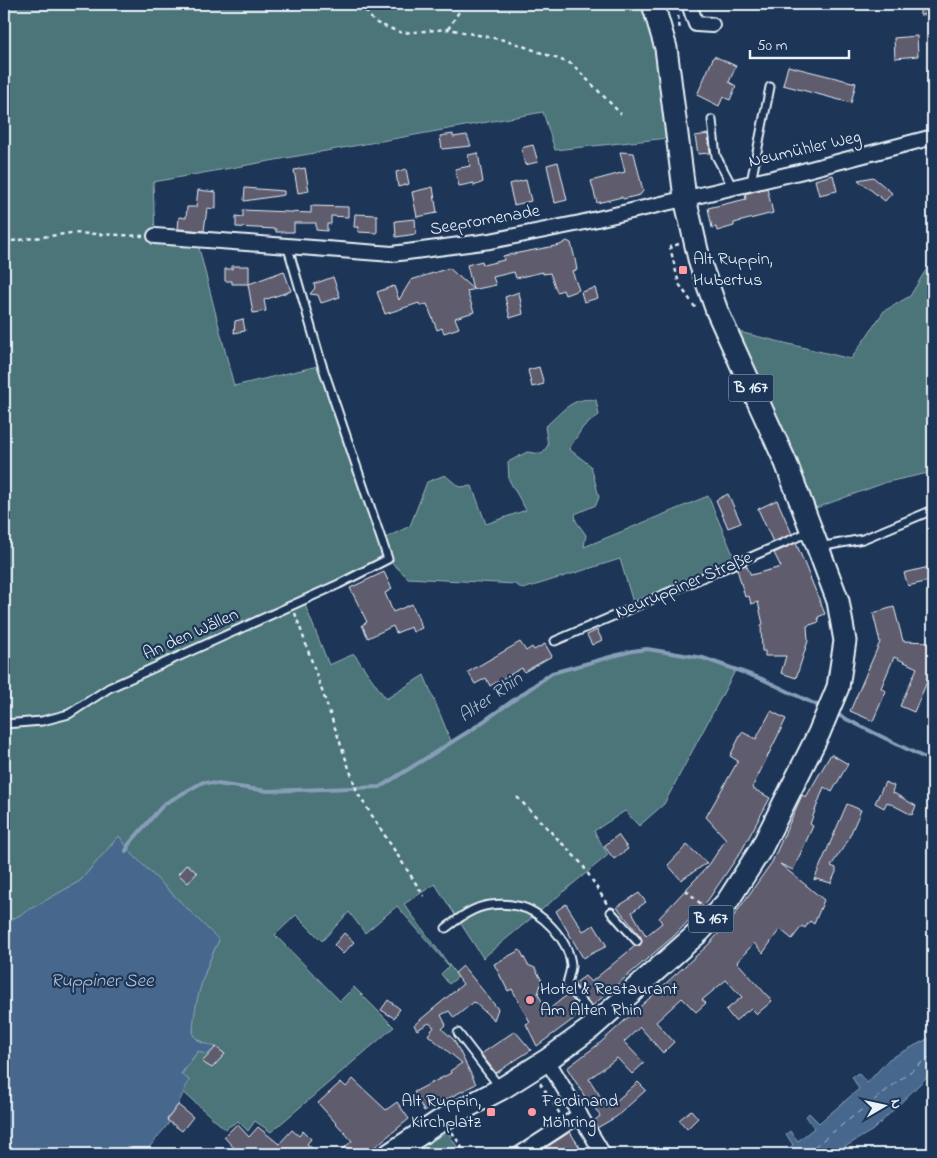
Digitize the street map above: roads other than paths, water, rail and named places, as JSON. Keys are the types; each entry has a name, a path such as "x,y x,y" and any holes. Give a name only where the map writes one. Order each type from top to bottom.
{"main road":[{"name":"B 167","path":"390,1154 444,1119 501,1089 547,1060 598,1021 699,932 727,902 761,850 820,733 833,700 843,663 845,641 838,601 816,539 783,456 717,311 700,263 685,198 666,48 653,4"}],"street":[{"path":"691,4 690,10 696,24 712,25"},
{"name":"Neumühler Weg","path":"685,198 933,137"},
{"name":"Seepromenade","path":"154,236 288,248 392,254 490,241 685,198"},
{"path":"547,1060 603,1154"},
{"path":"520,1154 580,1115"}],"lane":[{"path":"751,182 770,87"},
{"path":"712,120 716,156 732,186"},
{"name":"An den Wällen","path":"4,724 42,721 69,714 109,688 292,605 388,558 322,366 288,248"},
{"name":"Neuruppiner Straße","path":"555,641 680,586 748,560 816,539 863,539 933,510"},
{"path":"446,928 460,917 488,905 517,906 530,911 545,921 558,936 570,965 567,984 598,1021"},
{"path":"612,912 637,942"},
{"path":"458,1033 501,1089"}],"water":[{"name":"Ruppiner See","path":"119,836 133,855 219,940 201,986 195,1011 193,1035 200,1042 216,1047 207,1055 198,1051 181,1074 189,1080 178,1105 167,1119 169,1123 144,1154 4,1154 4,924 80,881"},
{"path":"933,1036 933,1076 930,1074 873,1130 833,1154 781,1154 793,1145 786,1134 790,1131 798,1141 814,1128 806,1116 809,1113 819,1123 859,1089 852,1077 858,1073 867,1083 889,1059"}],"waterway":[{"name":"Alter Rhin","path":"126,851 129,844 164,804 203,782 268,791 380,787 474,728 552,673 632,651 647,649 703,658 762,679 823,708"},
{"name":"Alter Rhin","path":"834,713 933,762"}],"place":[{"name":"Alt Ruppin, Hubertus","path":"683,270"},
{"name":"Hotel & Restaurant Am Alten Rhin","path":"530,1000"},
{"name":"Alt Ruppin, Kirchplatz","path":"491,1112"},
{"name":"Ferdinand Möhring","path":"532,1112"}]}
